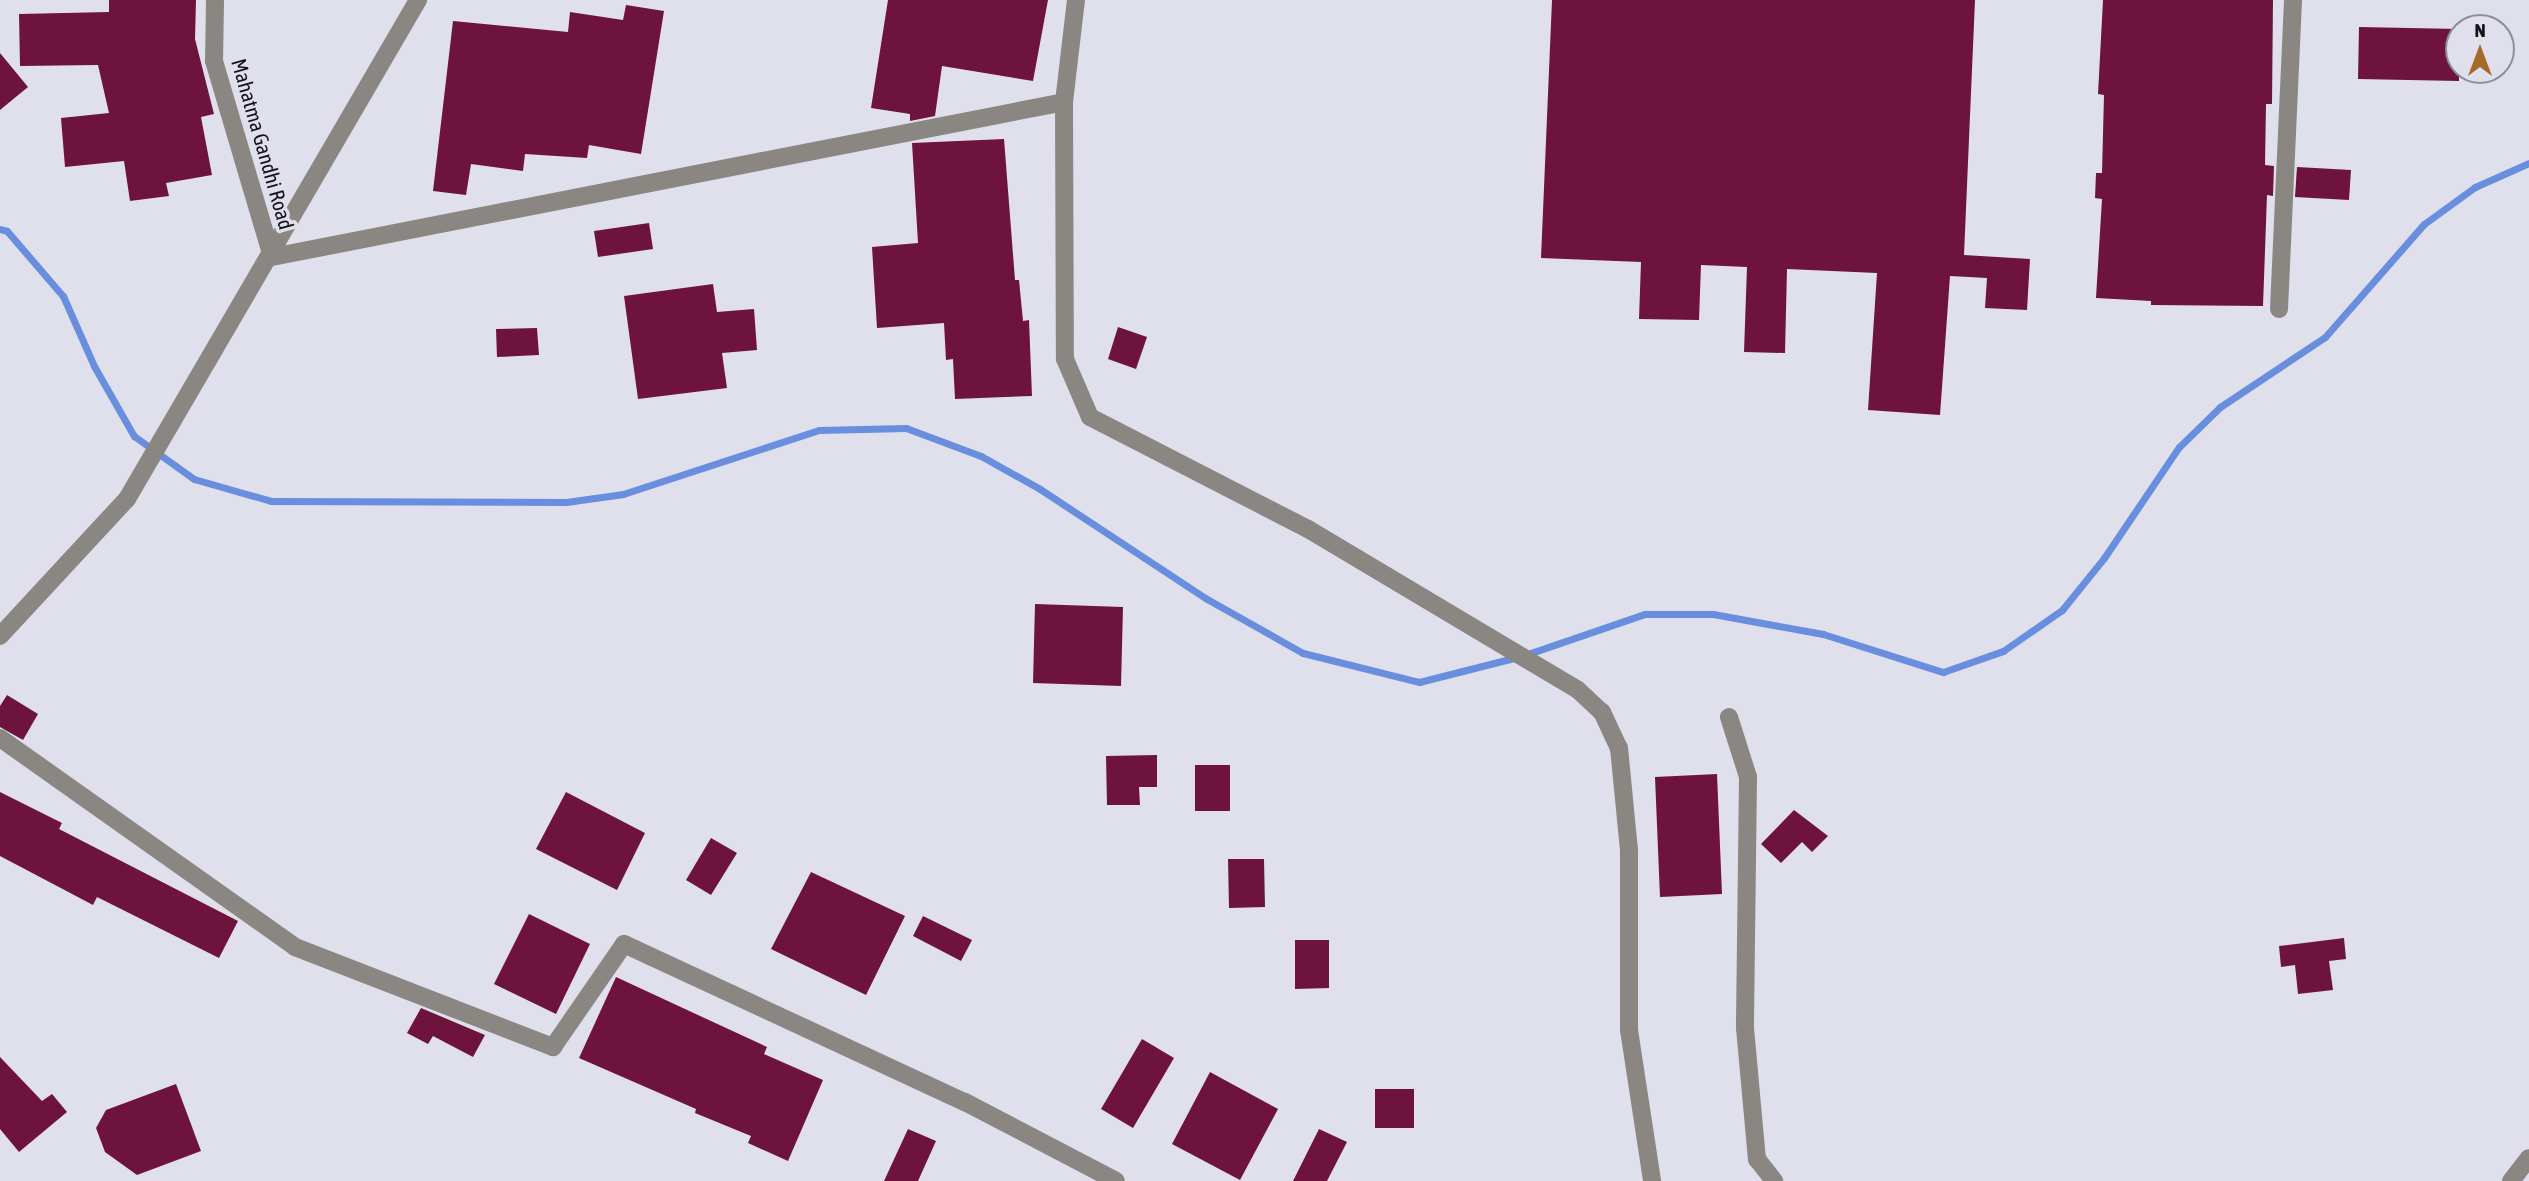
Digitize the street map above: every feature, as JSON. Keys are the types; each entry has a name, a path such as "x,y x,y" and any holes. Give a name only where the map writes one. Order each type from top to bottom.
{"street":[{"name":"Mahatma Gandhi Road","path":"215,0 214,61 272,257"},
{"path":"0,636 127,499 272,257 418,0"},
{"path":"1076,0 1064,102 1065,359 1090,417 1308,529 1465,620 1578,690 1602,712 1619,748 1629,850 1629,1030 1652,1181"},
{"path":"2279,309 2293,0"},
{"path":"272,257 1064,102"},
{"path":"1730,717 1748,777 1745,1028 1757,1159 1774,1181"},
{"path":"0,738 295,947 553,1047 624,944 965,1102 1116,1181"},
{"path":"2511,1181 2529,1158"}],"building":[{"path":"109,0 196,0 195,39 214,114 201,117 212,175 166,183 169,196 130,201 124,161 65,167 61,118 109,113 98,65 20,66 19,14 109,12"},
{"path":"888,0 1048,0 1033,81 942,66 935,116 910,121 910,114 871,108"},
{"path":"1552,0 1975,0 1964,255 2030,259 2027,310 1985,308 1987,278 1950,276 1940,415 1868,410 1877,273 1787,269 1785,353 1744,352 1747,267 1701,265 1699,320 1639,319 1641,262 1541,258"},
{"path":"2103,0 2273,0 2272,104 2266,104 2265,165 2274,166 2273,196 2267,195 2263,306 2151,305 2151,301 2096,298 2102,199 2095,198 2096,173 2102,173 2104,95 2098,94"},
{"path":"626,5 664,11 641,154 589,145 587,158 525,154 523,171 471,164 466,195 433,191 453,21 568,32 570,12 623,20"},
{"path":"2359,27 2445,29 2445,81 2358,79"},
{"path":"0,53 28,87 0,110"},
{"path":"1004,139 1015,280 1019,280 1023,321 1029,320 1032,396 955,399 953,359 946,360 944,323 877,328 872,247 918,243 912,143"},
{"path":"2297,167 2351,170 2349,200 2295,197"},
{"path":"649,223 653,249 598,257 594,231"},
{"path":"713,284 717,312 754,309 757,350 722,353 727,388 638,399 624,296"},
{"path":"1118,327 1147,337 1136,369 1108,359"},
{"path":"537,328 539,355 497,357 496,329"},
{"path":"1035,604 1123,607 1121,686 1033,683"},
{"path":"7,695 38,714 23,740 0,727 0,706"},
{"path":"1157,755 1157,787 1139,787 1140,805 1107,805 1106,756"},
{"path":"1195,765 1230,765 1230,811 1195,811"},
{"path":"1717,774 1722,894 1660,897 1655,777"},
{"path":"0,792 62,823 59,829 238,921 219,958 97,897 93,905 0,856"},
{"path":"566,792 645,833 617,890 536,849"},
{"path":"1794,810 1828,836 1812,852 1802,842 1781,863 1761,844"},
{"path":"711,838 737,853 711,895 686,880"},
{"path":"1228,859 1264,859 1265,907 1229,908"},
{"path":"811,872 905,916 866,995 771,949"},
{"path":"529,914 590,944 556,1014 494,984"},
{"path":"923,916 972,940 961,961 913,936"},
{"path":"2344,938 2346,959 2329,961 2333,990 2298,994 2295,965 2281,967 2279,946"},
{"path":"1295,940 1329,940 1329,988 1295,989"},
{"path":"616,977 767,1047 764,1054 823,1080 788,1161 748,1143 751,1136 695,1113 696,1109 579,1058"},
{"path":"421,1008 485,1035 473,1057 433,1036 428,1044 407,1033"},
{"path":"1142,1039 1174,1058 1133,1128 1101,1109"},
{"path":"0,1057 42,1101 52,1094 67,1112 19,1152 0,1129"},
{"path":"1210,1072 1278,1109 1240,1180 1172,1144"},
{"path":"176,1084 201,1151 137,1175 105,1152 96,1128 106,1110"},
{"path":"1375,1089 1414,1089 1414,1128 1375,1128"},
{"path":"908,1129 936,1141 918,1181 884,1181"},
{"path":"1319,1129 1347,1142 1327,1181 1293,1181"}],"waterway":[{"path":"0,229 7,231 63,296 94,366 134,436 194,479 271,501 566,502 623,494 819,430 906,428 981,456 1040,489 1207,599 1303,653 1419,682 1522,656 1645,614 1713,614 1823,634 1943,672 2003,651 2062,610 2104,558 2179,447 2220,407 2325,337 2424,224 2475,187 2529,163"}]}
